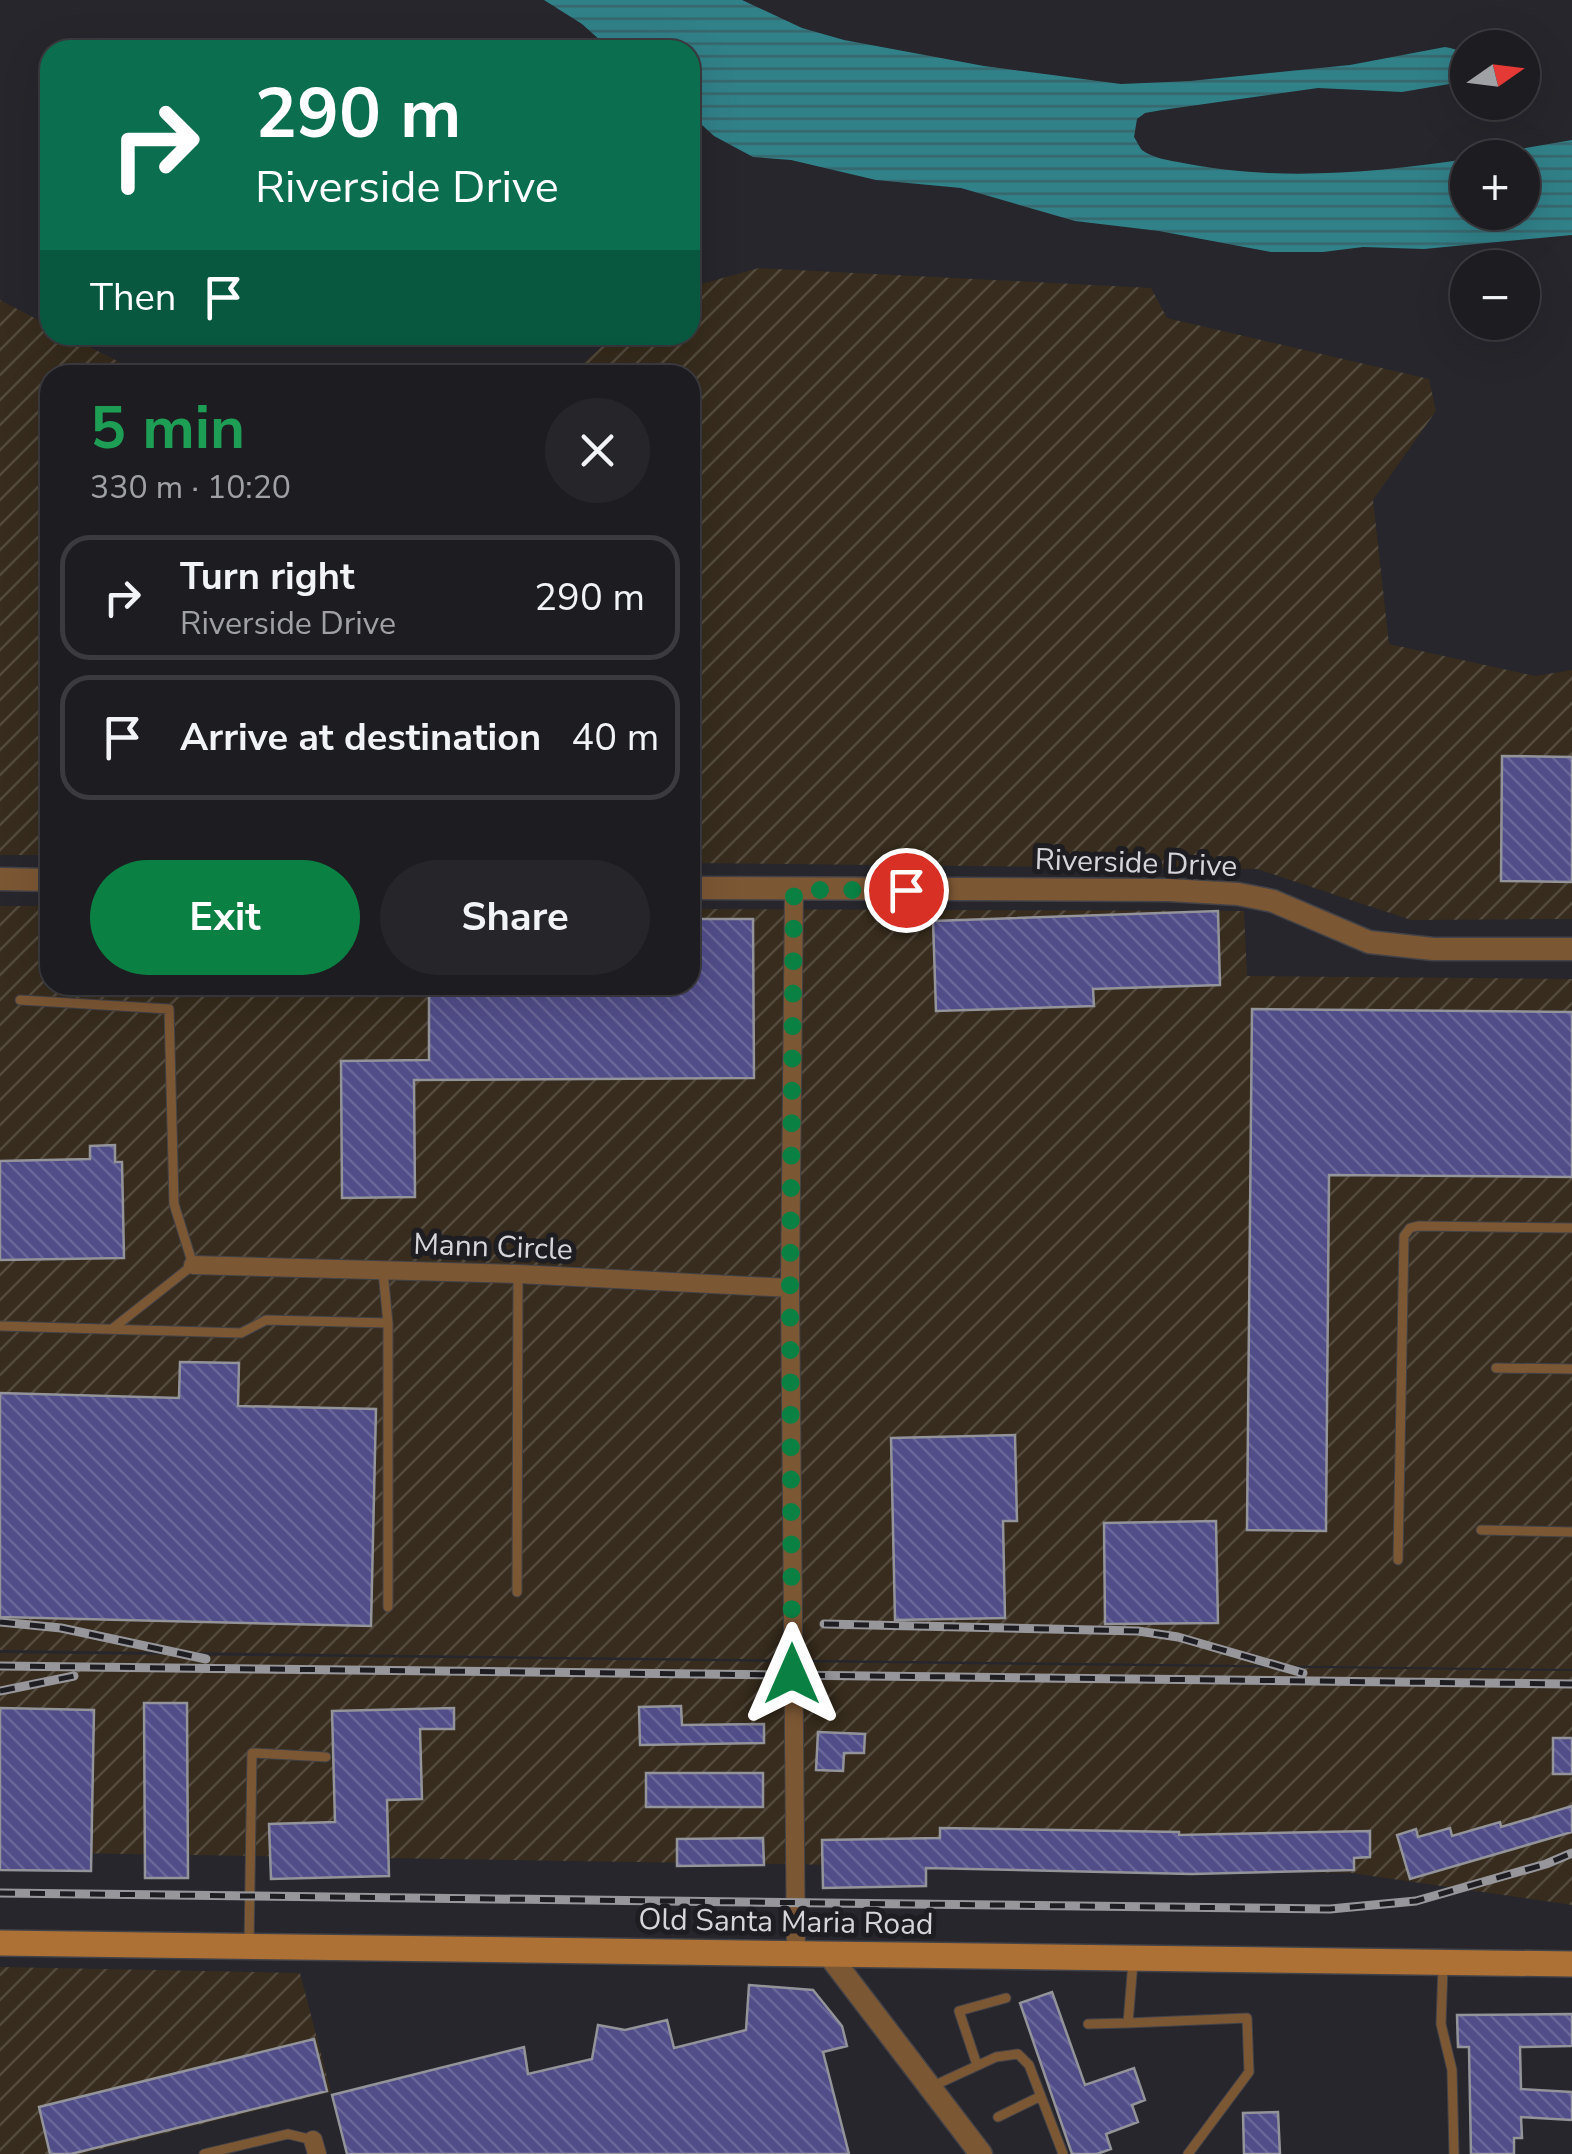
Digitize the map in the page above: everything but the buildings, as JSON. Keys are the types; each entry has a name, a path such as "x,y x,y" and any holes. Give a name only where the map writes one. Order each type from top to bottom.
{"main road":[{"name":"Old Santa Maria Road","path":"0,1943 1572,1964"}],"street":[{"path":"0,879 40,880"},
{"name":"Riverside Drive","path":"700,888 1169,890 1238,894 1272,901 1369,942 1433,949 1572,950"},
{"path":"794,890 790,1288 796,1955"},
{"name":"Mann Circle","path":"193,1266 518,1274 790,1288"},
{"path":"829,1956 982,2154"}],"lane":[{"path":"20,1000 170,1009 174,1204 193,1266 112,1330"},
{"path":"1398,1560 1404,1236 1410,1228 1418,1226 1572,1228"},
{"path":"383,1272 388,1323 388,1607"},
{"path":"517,1592 518,1274"},
{"path":"0,1326 241,1334 266,1320 388,1323"},
{"path":"1496,1368 1572,1369"},
{"path":"1480,1530 1572,1532"},
{"path":"249,1947 252,1753 326,1758"},
{"path":"1128,2023 1133,1959"},
{"path":"1443,1963 1441,2024 1452,2070 1454,2154"},
{"path":"977,2065 959,2010 1006,1998"},
{"path":"1088,2024 1247,2018 1249,2072 1188,2154"},
{"path":"930,2087 996,2057 1018,2054 1030,2065 1062,2154"},
{"path":"998,2117 1041,2096"},
{"path":"204,2154 288,2134 315,2147"}],"shaded area":[{"path":"759,268 1151,288 1167,318 1429,379 1436,411 1373,500 1389,644 1535,676 1572,670 1572,919 1411,920 1257,869 700,863 700,365 581,365 604,345 700,345 700,284"},
{"path":"0,300 40,321 40,345 86,345 125,365 40,365 40,855 0,855"},
{"path":"0,906 40,906 40,995 700,995 700,909 1244,911 1247,976 1572,979 1572,1669 0,1650"},
{"path":"0,1653 1572,1671 1572,1905 1351,1873 0,1852"},
{"path":"0,1967 300,1973 331,2092 82,2154 0,2154"}],"water":[{"path":"544,0 742,0 802,28 844,40 984,66 1121,84 1350,65 1445,47 1450,48 1450,84 1402,92 1318,88 1162,110 1137,119 1134,137 1142,150 1159,158 1250,172 1359,171 1450,161 1450,230 1540,230 1540,146 1572,140 1572,235 1424,249 1363,247 1271,252 1159,231 1075,221 961,188 876,180 791,160 753,157 714,136 700,123 700,40 600,40"}],"railway":[{"path":"0,1622 61,1628 206,1659"},
{"path":"824,1624 1138,1631 1178,1637 1303,1673"},
{"path":"0,1666 1572,1684"},
{"path":"0,1691 74,1676"},
{"path":"0,1893 1330,1909 1416,1901 1572,1853"}],"route":[{"path":"792,1674 794,890 906,890"}]}
